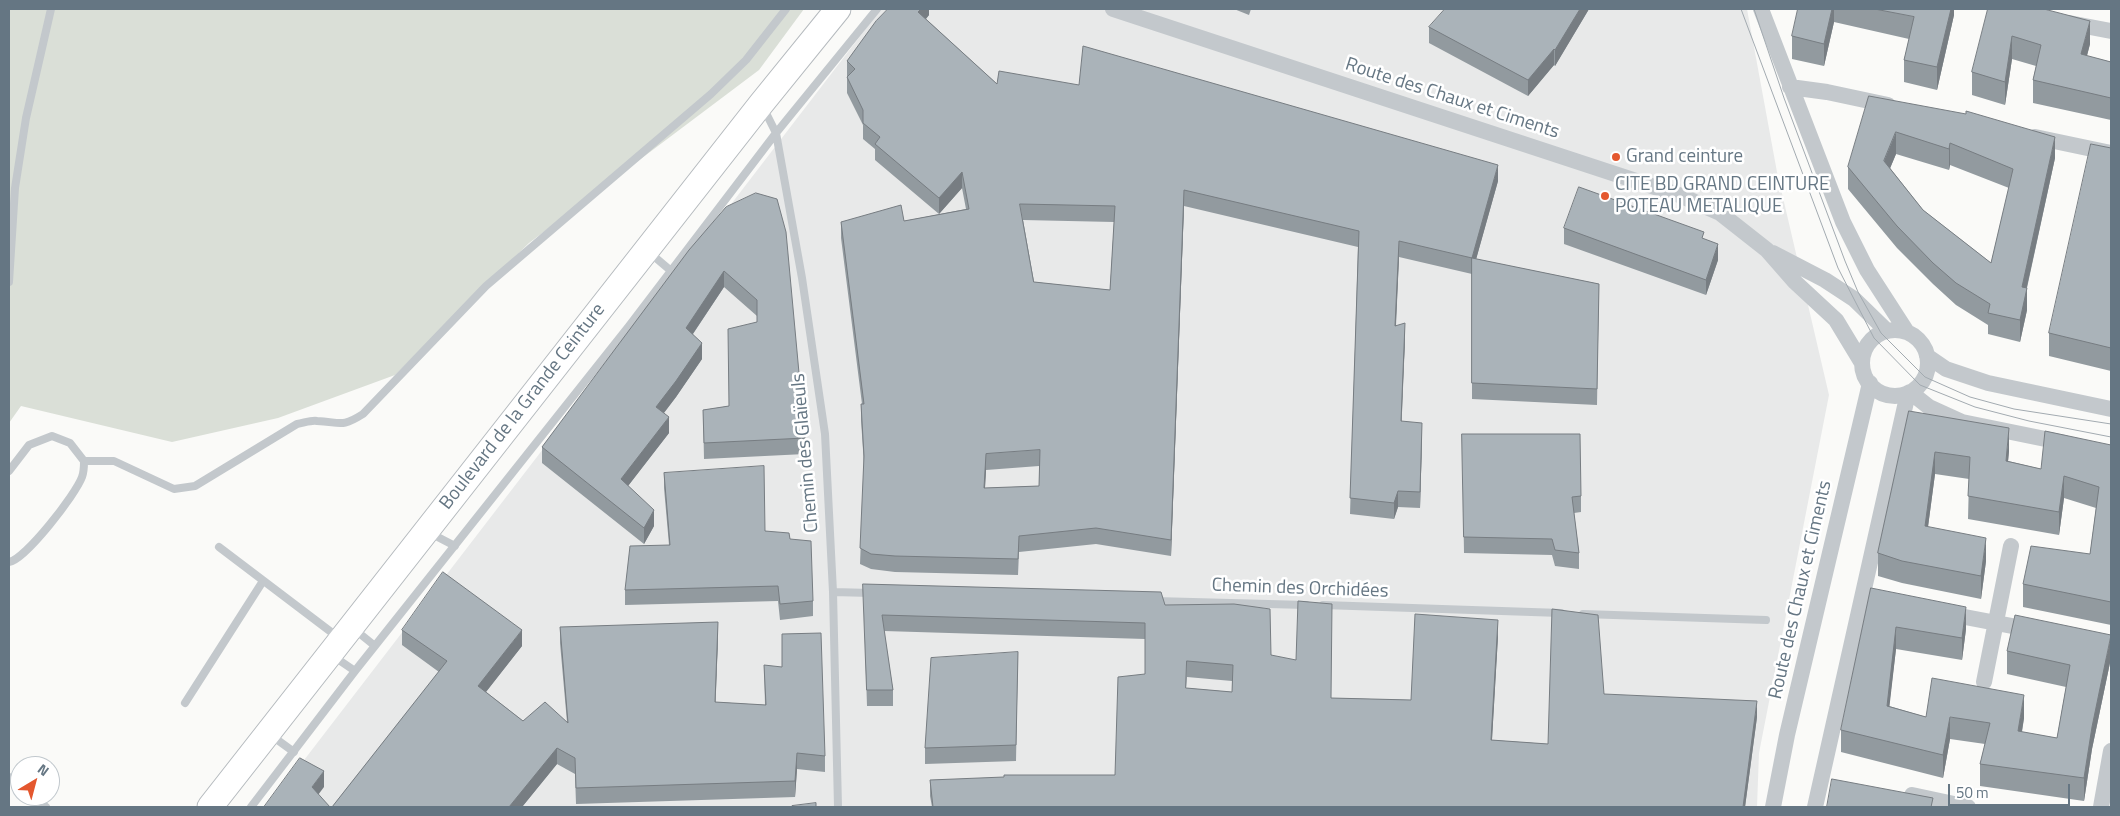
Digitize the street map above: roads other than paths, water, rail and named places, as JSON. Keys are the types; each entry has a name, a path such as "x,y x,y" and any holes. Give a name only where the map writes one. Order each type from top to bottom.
{"main road":[{"name":"Boulevard de la Grande Ceinture","path":"210,807 646,250 838,9"}],"street":[{"name":"Route des Chaux et Ciments","path":"1113,9 1679,195 1720,213 1767,250 1795,282 1836,320 1862,363"},
{"path":"1761,9 1843,222 1867,270 1907,332"},
{"path":"2056,20 2111,32"},
{"path":"1790,87 1827,92 1904,109"},
{"path":"2019,133 2111,153"},
{"name":"Route des Chaux et Ciments","path":"1767,250 1825,280 1847,294 1887,331"},
{"path":"1887,331 1907,332 1916,337 1924,346 1928,356 1928,367 1925,377 1920,385 1909,392 1898,396 1887,395 1870,383 1864,374 1863,354 1874,338 1887,331"},
{"path":"1928,356 1946,369 1988,383 2111,409"},
{"name":"Route des Chaux et Ciments","path":"1773,807 1870,383"},
{"path":"1909,392 1929,407 1962,422 2083,447"},
{"path":"1816,807 1909,392"},
{"path":"1984,682 1994,622 2011,546"},
{"path":"1862,599 1881,603"},
{"path":"1928,611 2052,633"},
{"path":"2101,807 2111,751"},
{"path":"1821,780 1839,783"},
{"path":"1892,792 1968,807"}],"lane":[{"path":"9,282 15,188 26,118 51,9"},
{"path":"84,461 114,461 174,489 195,486 297,424 316,421 336,425 350,422 364,414 486,286 718,87 746,60 786,9"},
{"path":"251,807 355,671 455,546 776,133 877,9"},
{"name":"Chemin des Glaïeuls","path":"761,104 776,133 800,270 825,434 833,592 838,807"},
{"path":"646,250 670,270"},
{"path":"9,470 29,446 52,436 70,443 84,461 83,476 70,498 33,544 15,561 9,562"},
{"path":"426,531 455,546"},
{"path":"219,547 340,640 355,671"},
{"path":"185,703 264,581"},
{"path":"833,592 883,594"},
{"name":"Chemin des Orchidées","path":"1151,601 1568,613"},
{"path":"1578,614 1766,620"},
{"path":"340,640 375,646"},
{"path":"268,733 294,752"}],"tram line":[{"path":"1741,9 1838,268 1874,338 1920,385 1975,407 2029,421 2111,437"},
{"path":"1754,9 1784,98 1845,261 1858,292 1881,333 1925,377 1970,397 2014,409 2111,424"}],"place":[{"name":"Grand ceinture","path":"1616,157"},
{"name":"CITE BD GRAND CEINTURE POTEAU METALIQUE","path":"1605,196"}]}
